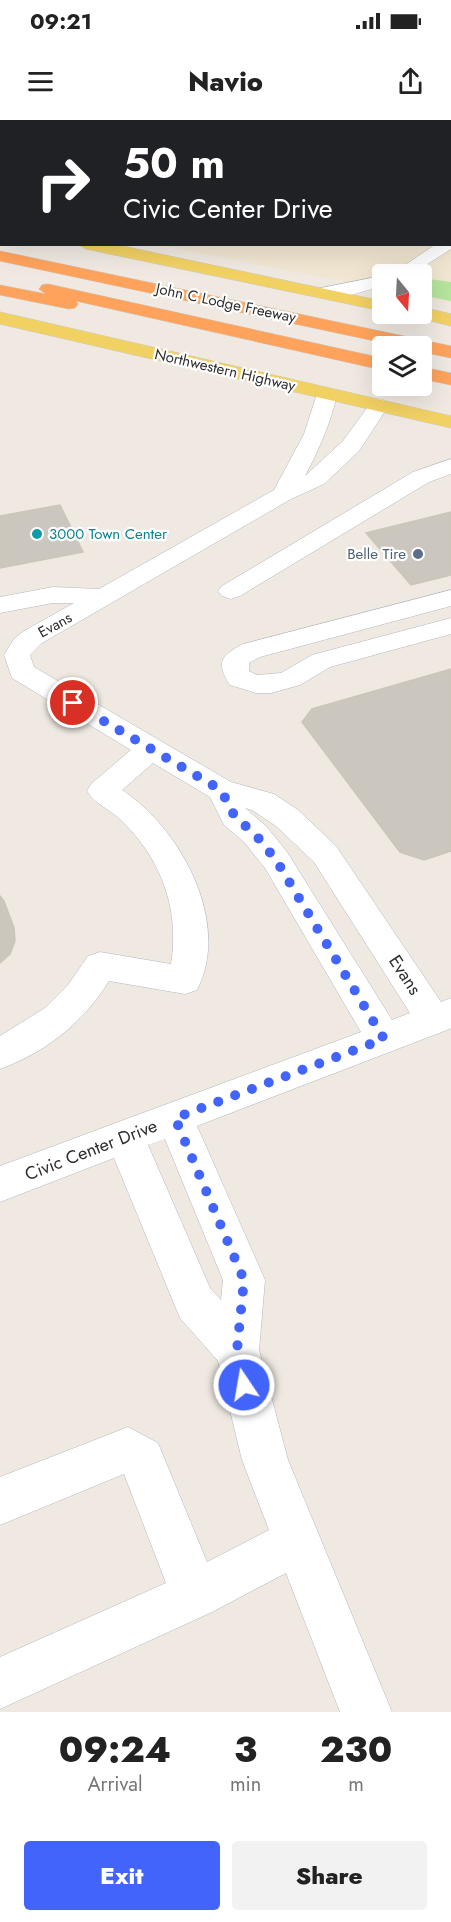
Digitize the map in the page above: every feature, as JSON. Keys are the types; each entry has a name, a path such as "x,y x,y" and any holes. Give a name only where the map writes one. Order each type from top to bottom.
{"highway":[{"path":"24,246 288,316"},
{"name":"John C Lodge Freeway","path":"0,256 451,352"},
{"name":"John C Lodge Freeway","path":"0,279 372,362"},
{"path":"0,290 142,319 207,325"},
{"path":"432,375 451,379"}],"main road":[{"path":"96,246 372,304"},
{"path":"432,316 451,320"},
{"name":"Northwestern Highway","path":"0,318 451,422"}],"street":[{"path":"417,264 445,246"},
{"path":"322,293 372,284"},
{"name":"Evans","path":"283,494 310,449 323,416 327,394"},
{"name":"Evans","path":"379,405 351,446 316,479 283,494 246,518 33,637 9,656 22,672 221,790 263,802 287,818 325,854 442,1017"},
{"path":"231,591 421,477 451,466"},
{"path":"0,605 53,595 103,597"},
{"path":"451,598 252,650 236,659 235,671 240,679 256,684 271,684 290,679 321,661 451,626"},
{"path":"0,1053 31,1039 62,1016 87,988 100,966 185,980 192,938 183,888 164,852 147,828 128,808 102,790 152,749"},
{"path":"221,790 235,817 255,834 276,860 384,1039"},
{"name":"Civic Center Drive","path":"0,1184 442,1017"},
{"path":"175,1118 244,1280 237,1350 265,1460 366,1712"},
{"path":"125,1137 195,1302 237,1350"},
{"path":"0,1500 128,1450 142,1459 195,1595"},
{"path":"0,1683 195,1595 297,1541"}],"shaded area":[{"path":"165,246 451,246 451,302 432,299 432,264 372,264 372,287"}],"green space":[{"path":"432,279 451,282 451,301 432,297"}],"building":[{"name":"3000 Town Center","path":"60,505 83,552 0,568 0,516"},
{"name":"Belle Tire","path":"451,512 451,575 411,585 366,533"},
{"path":"451,669 451,851 424,860 400,852 302,722 312,709"},
{"path":"0,896 14,928 15,941 10,954 0,963"}],"place":[{"name":"3000 Town Center","path":"37,534"},
{"name":"Belle Tire","path":"418,554"}],"route":[{"path":"73,703 221,790 235,817 255,834 276,860 384,1039 175,1118 244,1280 237,1350 244,1385"}]}
